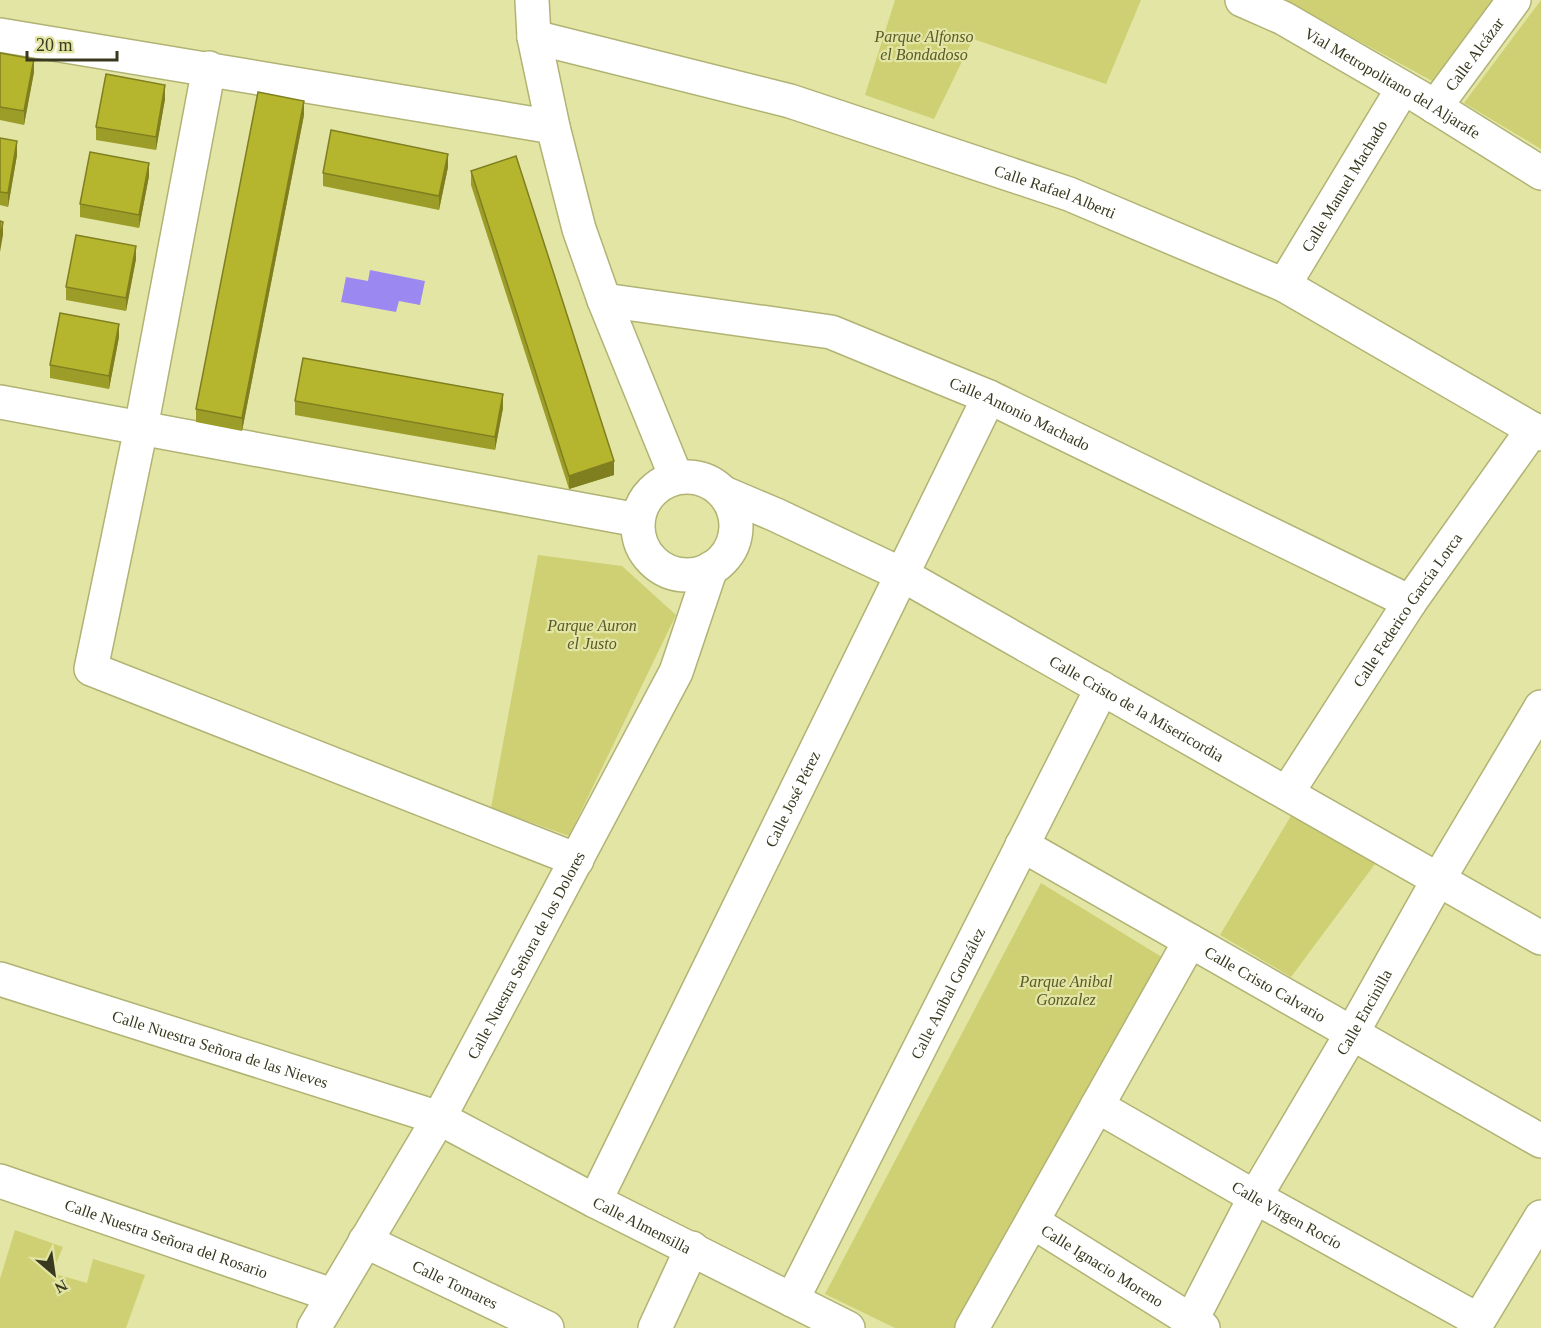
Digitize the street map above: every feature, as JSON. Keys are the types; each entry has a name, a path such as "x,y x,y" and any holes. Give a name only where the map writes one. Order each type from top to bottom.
{"street":[{"path":"532,0 534,37 553,127 579,229 604,300 676,477"},
{"name":"Vial Metropolitano del Aljarafe","path":"1242,0 1284,18 1541,173"},
{"name":"Calle Alcázar","path":"1435,107 1514,0"},
{"path":"0,35 553,127"},
{"name":"Calle Rafael Alberti","path":"534,37 790,100 1069,194 1284,285 1537,432"},
{"path":"208,68 141,428 91,669 577,860"},
{"name":"Calle Manuel Machado","path":"1284,285 1403,88"},
{"name":"Calle Antonio Machado","path":"604,300 831,332 989,397 1410,602"},
{"name":"Calle José Pérez","path":"595,1201 989,397"},
{"path":"0,402 638,520"},
{"name":"Calle Federico García Lorca","path":"1287,793 1410,602 1537,432"},
{"path":"692,476 708,481 724,493 731,502 736,518 736,534 721,562 692,575 675,574 660,567 648,556 640,541 637,525 640,508 648,494 661,483 676,477 692,476"},
{"name":"Calle Cristo de la Misericordia","path":"724,493 901,574 1541,938"},
{"name":"Calle Nuestra Señora de los Dolores","path":"314,1328 439,1118 676,672 711,568"},
{"name":"Calle Aníbal González","path":"792,1300 1102,688"},
{"name":"Calle Encinilla","path":"1197,1324 1255,1197 1541,707"},
{"name":"Calle Cristo Calvario","path":"1022,845 1541,1142"},
{"path":"972,1328 1190,940"},
{"name":"Calle Nuestra Señora de las Nieves","path":"0,980 439,1118"},
{"name":"Calle Virgen Rocío","path":"1097,1106 1476,1324"},
{"name":"Calle Almensilla","path":"439,1118 595,1201 848,1328"},
{"name":"Calle Nuestra Señora del Rosario","path":"0,1181 332,1295"},
{"path":"1476,1324 1541,1217"},
{"name":"Calle Ignacio Moreno","path":"1033,1222 1197,1324"},
{"name":"Calle Tomares","path":"365,1241 547,1328"},
{"path":"655,1328 692,1248"}],"green space":[{"name":"Parque Alfonso el Bondadoso","path":"895,0 1141,0 1106,84 973,39 934,119 865,95"},
{"path":"1284,0 1496,0 1434,82"},
{"path":"1541,0 1541,149 1464,103"},
{"name":"Parque Auron el Justo","path":"538,555 622,566 676,615 569,836 491,808"},
{"path":"1295,809 1378,860 1291,977 1220,935"},
{"name":"Parque Anibal Gonzalez","path":"1041,883 1165,959 960,1328 895,1328 825,1294"},
{"path":"15,1230 63,1247 52,1273 87,1283 93,1259 145,1275 126,1328 0,1328 0,1279"}],"shaded area":[{"path":"370,270 425,281 420,305 399,301 396,312 341,302 346,277 368,281"}],"building":[{"path":"0,53 34,59 24,111 0,107"},
{"path":"106,74 165,85 156,137 96,127"},
{"path":"258,92 304,101 242,418 196,409"},
{"path":"331,130 448,154 439,196 323,173"},
{"path":"0,138 17,141 8,193 0,192"},
{"path":"90,152 149,163 139,215 80,204"},
{"path":"516,156 614,461 569,476 471,171"},
{"path":"0,221 3,222 0,239"},
{"path":"76,235 136,246 126,298 66,287"},
{"path":"60,313 119,324 109,376 50,365"},
{"path":"303,358 503,394 495,437 295,401"}]}
